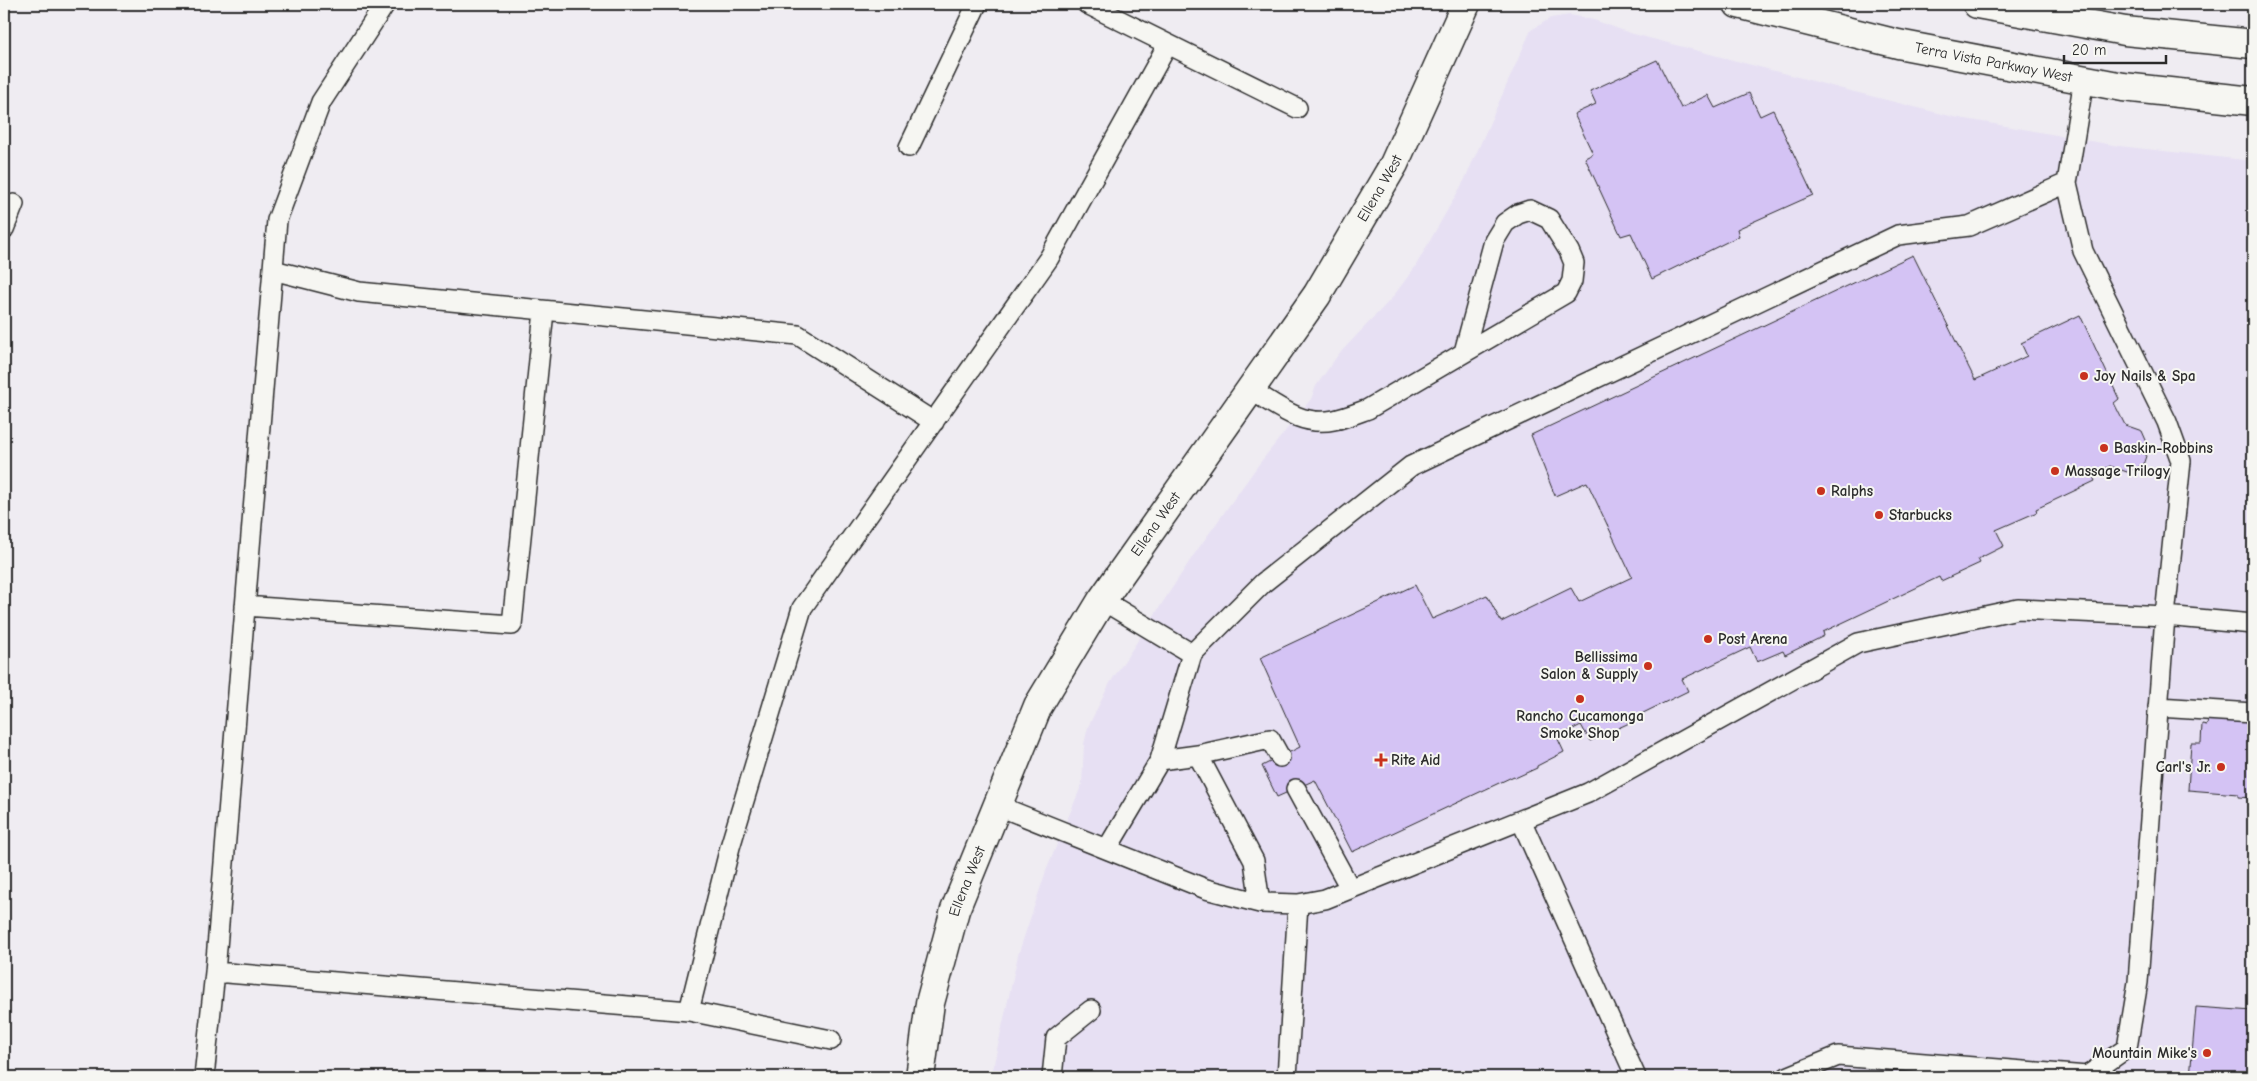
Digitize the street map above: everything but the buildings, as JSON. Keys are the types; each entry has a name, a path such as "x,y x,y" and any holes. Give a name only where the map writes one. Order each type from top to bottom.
{"street":[{"name":"Ellena West","path":"920,1077 930,1003 955,910 996,805 1038,706 1102,600 1317,295 1394,164 1466,4"},
{"name":"Terra Vista Parkway West","path":"1738,4 1898,44 2123,87 2253,101"},
{"path":"1977,4 2125,31 2253,44"}],"lane":[{"path":"204,1077 215,972 277,220 320,102 385,4"},
{"path":"909,147 977,4"},
{"path":"1087,4 1297,108"},
{"path":"689,1011 730,847 802,608 1049,258 1168,44"},
{"path":"1787,1077 1838,1056 2087,1076 2127,1048 2138,982 2158,707 2182,461 2167,422 2084,251 2067,184 2084,79"},
{"path":"1106,849 1160,760 1192,654 1263,583 1411,466 1898,235 1969,226 2067,184"},
{"path":"4,229 14,204"},
{"path":"1251,390 1292,416 1310,422 1333,421 1368,409 1566,293 1572,281 1574,263 1550,219 1530,210 1518,214 1505,223 1494,241 1464,352"},
{"path":"273,270 359,292 798,335 934,422"},
{"path":"245,606 512,625 544,311"},
{"path":"1102,600 1192,654"},
{"path":"996,805 1206,889 1260,903 1298,904 1325,899 1588,793 1858,643 2018,608 2166,616 2253,624"},
{"path":"2158,707 2253,713"},
{"path":"1160,760 1198,755 1270,739 1280,757"},
{"path":"1198,755 1254,861 1260,903"},
{"path":"1296,789 1350,888"},
{"path":"1521,820 1636,1077"},
{"path":"1288,1077 1298,904"},
{"path":"215,972 689,1011 831,1040"},
{"path":"1052,1077 1056,1038 1090,1010"}],"shaded area":[{"path":"1570,15 1594,20 1630,33 1954,117 2119,146 2253,161 2253,1077 991,1077 1018,955 1046,871 1082,784 1084,744 1088,727 1110,683 1193,556 1259,464 1311,399 1316,386 1338,355 1392,298 1415,267 1464,181 1531,30 1551,18"}],"place":[{"name":"Joy Nails & Spa","path":"2084,376"},
{"name":"Baskin-Robbins","path":"2104,448"},
{"name":"Massage Trilogy","path":"2055,471"},
{"name":"Ralphs","path":"1821,491"},
{"name":"Starbucks","path":"1879,515"},
{"name":"Post Arena","path":"1708,639"},
{"name":"Bellissima Salon & Supply","path":"1648,666"},
{"name":"Rancho Cucamonga Smoke Shop","path":"1580,699"},
{"name":"Rite Aid","path":"1381,760"},
{"name":"Carl's Jr.","path":"2221,767"},
{"name":"Mountain Mike's","path":"2207,1053"}]}
